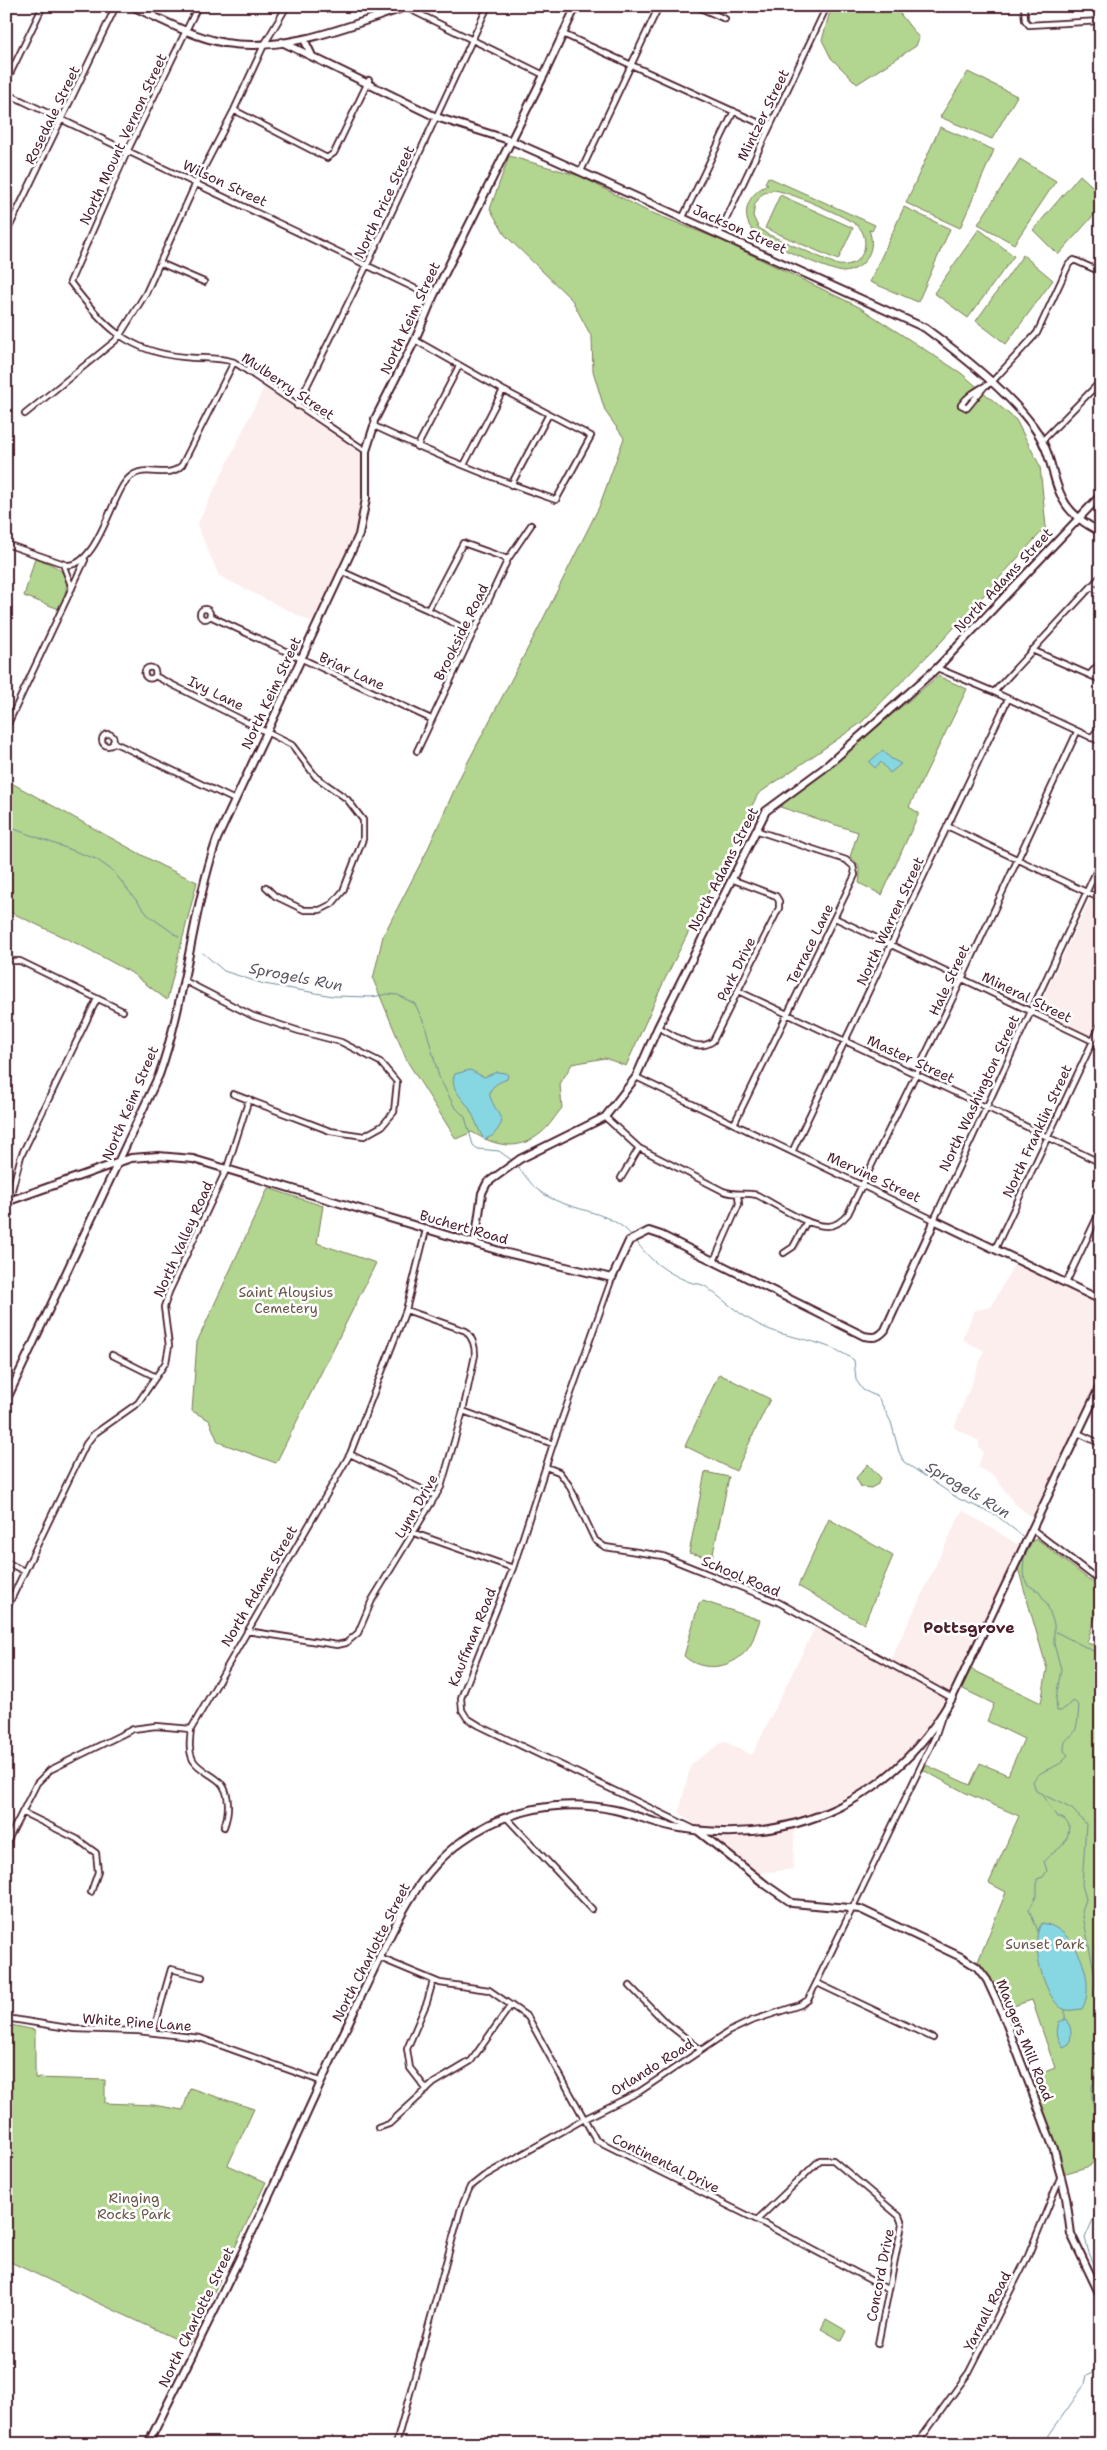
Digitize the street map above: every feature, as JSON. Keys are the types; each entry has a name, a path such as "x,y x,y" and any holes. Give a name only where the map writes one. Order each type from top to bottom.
{"street":[{"path":"6,82 43,6"},
{"name":"Rosedale Street","path":"6,234 116,6"},
{"path":"132,6 187,31 224,43 264,44 304,39 352,26 406,7 544,75"},
{"name":"North Mount Vernon Street","path":"70,282 127,152 198,6"},
{"path":"25,414 115,341 120,334 146,293 196,183 234,110 264,44 287,6"},
{"name":"North Price Street","path":"297,406 474,42 488,6"},
{"name":"North Keim Street","path":"6,1401 161,1069 210,860 267,730 343,572 363,520 366,499 366,451 375,419 415,340 433,297 512,141 576,6"},
{"path":"581,171 660,6"},
{"path":"696,6 725,19"},
{"name":"Mintzer Street","path":"719,234 768,127 827,6"},
{"path":"1024,6 1026,23 1033,25 1101,21"},
{"path":"563,34 768,127"},
{"path":"304,39 313,57"},
{"name":"Jackson Street","path":"282,42 368,82 436,117 512,141 926,328 1028,420 1042,440 1057,491 1078,518"},
{"path":"234,110 322,157 329,157 334,153 368,82"},
{"name":"Wilson Street","path":"6,93 433,297"},
{"path":"683,217 734,111"},
{"path":"988,384 961,405 967,408 1037,332 1068,264 1074,260 1101,272"},
{"path":"160,263 204,282"},
{"name":"Mulberry Street","path":"70,282 91,309 120,334 149,352 186,358 224,359 234,362 366,451"},
{"path":"374,426 417,447 511,485 556,500 591,436 458,366 415,340"},
{"path":"6,728 9,716 123,485 129,478 142,471 175,470 184,462 234,362"},
{"path":"417,447 458,366"},
{"path":"1042,440 1097,385 1101,377"},
{"path":"464,465 503,390"},
{"path":"511,485 549,414"},
{"name":"North Adams Street","path":"475,1243 482,1193 487,1183 511,1164 605,1117 636,1077 658,1027 755,830 768,808 813,777 937,668 1101,495"},
{"path":"1078,518 1084,524 1101,532"},
{"name":"Brookside Road","path":"418,751 431,719 508,559 531,525"},
{"path":"428,610 463,543 508,559"},
{"path":"6,544 63,564 78,564 86,558"},
{"path":"63,564 72,588"},
{"path":"343,572 428,610 473,633"},
{"path":"994,692 1101,576"},
{"path":"1091,588 1101,592"},
{"name":"Briar Lane","path":"210,616 431,719"},
{"path":"1032,650 1101,680"},
{"path":"1090,674 1101,662"},
{"path":"937,668 994,692 1101,742"},
{"name":"Ivy Lane","path":"155,676 267,730 292,745 316,777 346,799 363,820 364,834 342,891 336,900 326,907 304,910 275,896 266,887"},
{"name":"North Warren Street","path":"792,1152 1008,699"},
{"path":"1091,738 1101,726"},
{"name":"Hale Street","path":"807,1221 828,1226 843,1221 848,1214 962,979 1077,732"},
{"path":"113,742 235,800"},
{"path":"948,826 1101,899"},
{"name":"Terrace Lane","path":"734,1124 855,879 855,870 850,862 755,830"},
{"name":"North Washington Street","path":"714,1261 864,1336 873,1338 880,1336 885,1330 986,1107 1101,861"},
{"name":"Park Drive","path":"658,1027 695,1046 710,1043 716,1036 780,904 778,898 773,894 731,879"},
{"name":"Mineral Street","path":"835,918 1101,1045"},
{"path":"6,961 20,961 123,1011"},
{"path":"183,980 253,1016 341,1042 380,1062 397,1082 394,1112 382,1126 364,1136 330,1131 234,1094"},
{"name":"Master Street","path":"738,991 1101,1163"},
{"path":"8,1202 21,1156 97,999"},
{"name":"North Franklin Street","path":"995,1248 1101,1024"},
{"name":"Mervine Street","path":"636,1077 1101,1300"},
{"name":"North Valley Road","path":"6,1610 86,1444 94,1434 138,1403 166,1362 169,1346 164,1307 168,1292 227,1168 250,1099"},
{"path":"605,1117 639,1148 723,1191 738,1195 749,1193 757,1195 807,1221 793,1247 784,1253"},
{"path":"622,1178 639,1148"},
{"name":"Buchert Road","path":"8,1202 140,1157 178,1157 227,1168 426,1230 551,1265 612,1278"},
{"path":"612,1278 634,1238 649,1231 714,1261 739,1204 738,1195"},
{"path":"1066,1283 1101,1209"},
{"name":"North Adams Street","path":"191,1729 350,1454 406,1310 426,1230"},
{"name":"Kauffman Road","path":"612,1278 553,1444 513,1568 461,1698 462,1710 466,1718 698,1831 781,1897"},
{"name":"Lynn Drive","path":"247,1632 337,1645 346,1644 358,1633 372,1600 436,1496 447,1472 476,1356 472,1338 466,1331 406,1310"},
{"path":"112,1355 156,1377"},
{"name":"North Charlotte Street","path":"148,2444 269,2197 320,2081 380,1958 411,1898 428,1872 459,1843 485,1826 506,1817 537,1808 587,1806 618,1811 676,1828 742,1833 796,1824 840,1807 866,1792 904,1762 928,1735 952,1698 1101,1384"},
{"path":"463,1410 553,1444"},
{"path":"1078,1432 1101,1444"},
{"path":"350,1454 436,1496"},
{"name":"School Road","path":"546,1467 559,1472 569,1485 595,1540 605,1547 663,1556 778,1602 952,1698"},
{"path":"1032,1530 1101,1582"},
{"path":"414,1533 513,1568"},
{"path":"6,1562 24,1571"},
{"name":"Orlando Road","path":"396,2444 467,2192 484,2176 584,2119 639,2092 701,2050 741,2026 804,2003 817,1983 854,1907 935,1737 943,1713"},
{"path":"6,1844 37,1783 50,1770 116,1735 146,1726 191,1729 189,1744 192,1758 198,1766 221,1782 225,1790 228,1809 224,1827"},
{"path":"22,1812 77,1839 96,1853 98,1872 91,1892"},
{"path":"506,1817 592,1909"},
{"name":"Maugers Mill Road","path":"781,1897 800,1905 854,1907 961,1957 977,1967 987,1980 1004,2016 1044,2120 1060,2178 1072,2234 1101,2297"},
{"name":"Continental Drive","path":"380,1958 433,1981 489,1990 528,2017 596,2140 757,2220 889,2290"},
{"path":"153,2032 171,1969 202,1977"},
{"path":"427,2090 410,2068 407,2049 425,2007 433,1981"},
{"path":"817,1983 933,2038"},
{"path":"630,1986 673,2030 701,2050"},
{"path":"378,2128 389,2124 427,2090 471,2061 511,2005"},
{"name":"White Pine Lane","path":"6,2018 74,2030 153,2032 200,2038 320,2081"},
{"name":"Concord Drive","path":"757,2220 820,2160 833,2160 899,2216 902,2224 878,2344"},
{"name":"Yarnall Road","path":"917,2444 969,2372 1028,2256 1060,2178"}],"shaded area":[{"path":"264,387 362,454 362,501 357,529 315,624 219,576 197,525"},
{"path":"1090,899 1101,904 1101,1020 1093,1037 1037,1011"},
{"path":"1014,1264 1101,1301 1101,1382 1032,1517 1015,1504 995,1477 978,1467 983,1452 979,1447 979,1441 954,1428 984,1351 962,1339 975,1310 991,1307"},
{"path":"962,1510 1019,1545 943,1705 928,1728 893,1767 865,1787 822,1809 795,1820 793,1869 755,1874 679,1812 691,1764 724,1741 752,1755 815,1627 889,1663"}],"green space":[{"path":"835,6 894,6 919,38 916,46 857,84 831,58 822,40 829,15"},
{"path":"968,72 1017,96 992,139 940,117"},
{"path":"940,127 994,150 960,228 906,203"},
{"path":"509,156 580,176 645,210 723,241 859,307 961,373 1016,420 1040,466 1046,527 941,642 861,723 758,794 664,981 626,1066 605,1058 572,1064 560,1084 562,1108 544,1131 524,1143 515,1145 489,1141 472,1132 456,1139 407,1061 373,979 383,936 426,853 461,775 539,627 599,507 624,438 605,411 593,371 592,338 572,300 505,235 490,209"},
{"path":"1020,159 1056,181 1014,244 978,224"},
{"path":"1080,175 1101,194 1101,207 1058,255 1033,230"},
{"path":"768,177 875,225 872,231 869,230 871,239 870,253 864,262 851,270 837,271 797,255 759,236 749,224 747,211 751,198 761,188 768,185 765,183","holes":["772,190 831,211 859,227 865,241 864,249 859,259 851,264 838,265 767,234 758,227 753,216 755,204 762,194"]},
{"path":"780,195 853,228 838,260 765,228"},
{"path":"904,207 950,229 918,302 870,282"},
{"path":"979,229 1014,256 968,318 934,293"},
{"path":"1023,255 1053,280 1006,344 976,321"},
{"path":"35,558 54,566 65,576 66,590 59,609 24,596"},
{"path":"938,676 967,689 909,807 919,813 882,895 859,883 859,869 856,862 850,857 858,832 777,806 808,785"},
{"path":"6,780 162,866 197,882 167,1000 130,972 84,947 6,910"},
{"name":"Saint Aloysius Cemetery","path":"268,1188 323,1206 317,1243 376,1263 276,1463 218,1442 209,1420 192,1411 197,1342"},
{"path":"719,1374 770,1399 736,1471 685,1446"},
{"path":"868,1464 880,1477 878,1484 871,1488 861,1487 856,1478"},
{"path":"705,1472 729,1477 712,1558 689,1553"},
{"path":"829,1519 893,1556 864,1624 798,1586"},
{"name":"Sunset Park","path":"1037,1539 1101,1589 1101,1598 1087,1643 1101,1647 1101,2157 1097,2157 1090,2166 1063,2174 1056,2146 1031,2077 1055,2068 1032,2000 1004,2009 993,1983 977,1964 1006,1892 989,1883 1019,1816 966,1793 923,1770 926,1765 970,1785 980,1763 1008,1775 1024,1739 987,1721 994,1704 961,1688 971,1669 1041,1703 1047,1669 1018,1568 1032,1541"},
{"path":"703,1601 760,1620 750,1646 744,1653 728,1664 710,1667 692,1662 684,1656 699,1603"},
{"name":"Ringing Rocks Park","path":"6,2024 35,2030 35,2078 105,2080 105,2103 153,2105 183,2110 190,2088 254,2109 228,2165 266,2182 189,2345 6,2260"},
{"path":"826,2319 847,2331 842,2341 821,2329"}],"water":[{"path":"883,750 890,758 901,764 890,773 881,762 875,768 869,762"},
{"path":"470,1070 484,1077 497,1072 508,1075 507,1079 498,1083 490,1092 492,1102 502,1122 493,1135 484,1139 472,1113 455,1089 453,1079 455,1074"},
{"path":"1042,1923 1054,1927 1064,1934 1080,1957 1087,1985 1086,1998 1082,2009 1066,2010 1058,2005 1045,1984 1038,1956 1037,1942 1038,1931"},
{"path":"1066,2019 1071,2031 1071,2037 1069,2044 1063,2047 1057,2032 1059,2022"}],"waterway":[{"name":"Sprogels Run","path":"6,826 96,859 113,871 148,915 179,937"},
{"name":"Sprogels Run","path":"203,953 224,971 264,984 333,996 372,997 388,994 398,995 415,1004 425,1025 439,1077 454,1106 465,1117 473,1145 478,1149 499,1151 513,1161"},
{"name":"Sprogels Run","path":"517,1166 535,1188 549,1197 561,1203 612,1220 632,1236"},
{"name":"Sprogels Run","path":"636,1241 652,1260 665,1269 689,1282 705,1286 740,1313 758,1324 779,1333 827,1346 854,1360 856,1380 863,1390 878,1397 891,1422 899,1452 904,1462 959,1499 996,1515 1026,1539"},
{"name":"Sprogels Run","path":"1028,1542 1030,1546 1024,1558 1023,1573 1027,1584 1039,1592 1047,1604 1054,1624 1054,1644 1061,1669 1056,1698 1057,1711 1061,1711 1074,1701 1079,1706 1076,1728 1065,1743 1064,1751 1068,1755 1060,1764 1042,1772 1033,1781 1036,1791 1072,1809 1086,1824 1082,1885 1086,1899 1082,1911 1096,1981 1094,1990 1096,2034 1094,2043 1097,2070 1092,2087 1092,2100 1099,2125 1101,2167"},
{"path":"1056,1632 1101,1655"},
{"path":"1038,1931 1029,1910 1037,1895 1037,1879 1043,1877 1047,1871 1044,1861 1064,1843 1069,1825 1064,1819 1057,1817 1042,1795"},
{"path":"1065,2010 1065,2021"},
{"name":"Sprogels Run","path":"1101,2201 1085,2238 1089,2253 1101,2278"},
{"name":"Sprogels Run","path":"1047,2444 1049,2435 1085,2384 1087,2375 1101,2368"}],"district":[{"name":"Pottsgrove","path":"969,1627"}]}
